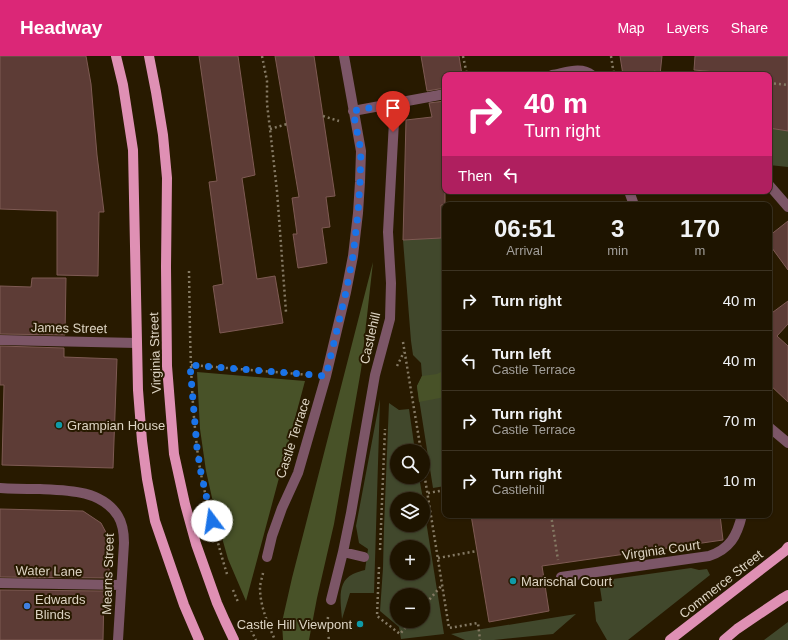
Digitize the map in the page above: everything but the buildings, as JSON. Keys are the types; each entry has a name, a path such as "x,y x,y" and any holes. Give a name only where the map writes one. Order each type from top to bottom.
{"main road":[{"name":"Virginia Street","path":"116,56 123,85 133,150 138,390 147,479 155,522 184,605 199,640"},
{"name":"Virginia Street","path":"149,56 163,135 167,178 167,366 174,454 196,544 217,603 234,640"},
{"name":"Commerce Street","path":"670,640 779,556 788,547"},
{"path":"724,640 737,629 788,596"}],"street":[{"name":"Castle Terrace","path":"267,557 272,536 283,504 298,473 326,376 351,263 358,213 361,151 344,56"},
{"path":"569,72 580,70 588,72"},
{"path":"353,111 442,95"},
{"name":"Castlehill","path":"331,600 343,552 375,375 390,319 391,284 388,232 395,103"},
{"path":"772,188 788,207"},
{"name":"James Street","path":"0,340 137,343"},
{"path":"772,430 788,443"},
{"name":"Mearns Street","path":"0,488 65,490 92,496 109,506 119,517 124,535 124,543 118,640"},
{"name":"Virginia Court","path":"561,577 709,556 726,547 734,538 739,528 741,518"},
{"path":"343,552 364,557"},
{"name":"Water Lane","path":"0,583 122,585"}],"path":[{"path":"262,56 267,81 266,104 270,129 280,230 286,312"},
{"path":"463,56 466,72"},
{"path":"611,56 614,72"},
{"path":"772,83 788,85"},
{"path":"270,129 287,124"},
{"path":"189,271 190,365 197,448 201,473 219,547 228,576"},
{"path":"390,319 402,336 420,444"},
{"path":"394,372 404,352"},
{"path":"190,365 326,376"},
{"path":"380,552 385,425"},
{"path":"430,493 442,491"},
{"path":"430,506 449,628 478,623 480,640"},
{"path":"551,518 561,577"},
{"path":"438,558 478,551"},
{"path":"267,557 260,587 262,602 275,640"},
{"path":"379,560 377,616 390,626"},
{"path":"430,599 442,584"},
{"path":"233,589 238,602"},
{"path":"329,640 327,626 331,600"},
{"path":"250,628 256,640"},
{"path":"392,628 400,634 405,628"}],"green space":[{"path":"772,128 788,130 788,167 772,165"},
{"path":"442,237 442,486 433,488 430,469 430,444 426,444 417,386 422,376 421,363 413,355 403,240"},
{"path":"373,262 361,370 334,524 309,640 283,640 282,622 292,578"},
{"path":"197,372 305,381 246,601 228,559 217,520 206,471 200,429"},
{"path":"442,372 442,398 419,402 417,386 422,376 437,374"},
{"path":"380,399 374,593 350,593 342,619 341,594 344,582 353,574 365,570 368,549 359,543 356,526"},
{"path":"389,403 399,410 409,409 414,444 390,444 390,484 420,484 422,492 390,492 390,532 428,532 429,540 390,540 390,580 430,580 430,546 444,634 401,639 399,628 430,628 430,588 390,588 390,619 380,611"},
{"path":"691,568 699,570 707,569 710,575 628,640 607,640 596,621 594,602 602,601 599,581"},
{"path":"576,614 553,634 494,640 465,640 451,634"},
{"path":"788,622 788,640 764,640"}],"place":[{"name":"Grampian House","path":"59,425"},
{"name":"Marischal Court","path":"513,581"},
{"name":"Edwards Blinds","path":"27,606"},
{"name":"Castle Hill Viewpont","path":"360,624"}],"route":[{"path":"212,521 197,448 190,365 326,376 346,292 353,256 358,213 361,151 353,111 395,103 393,132"}]}
